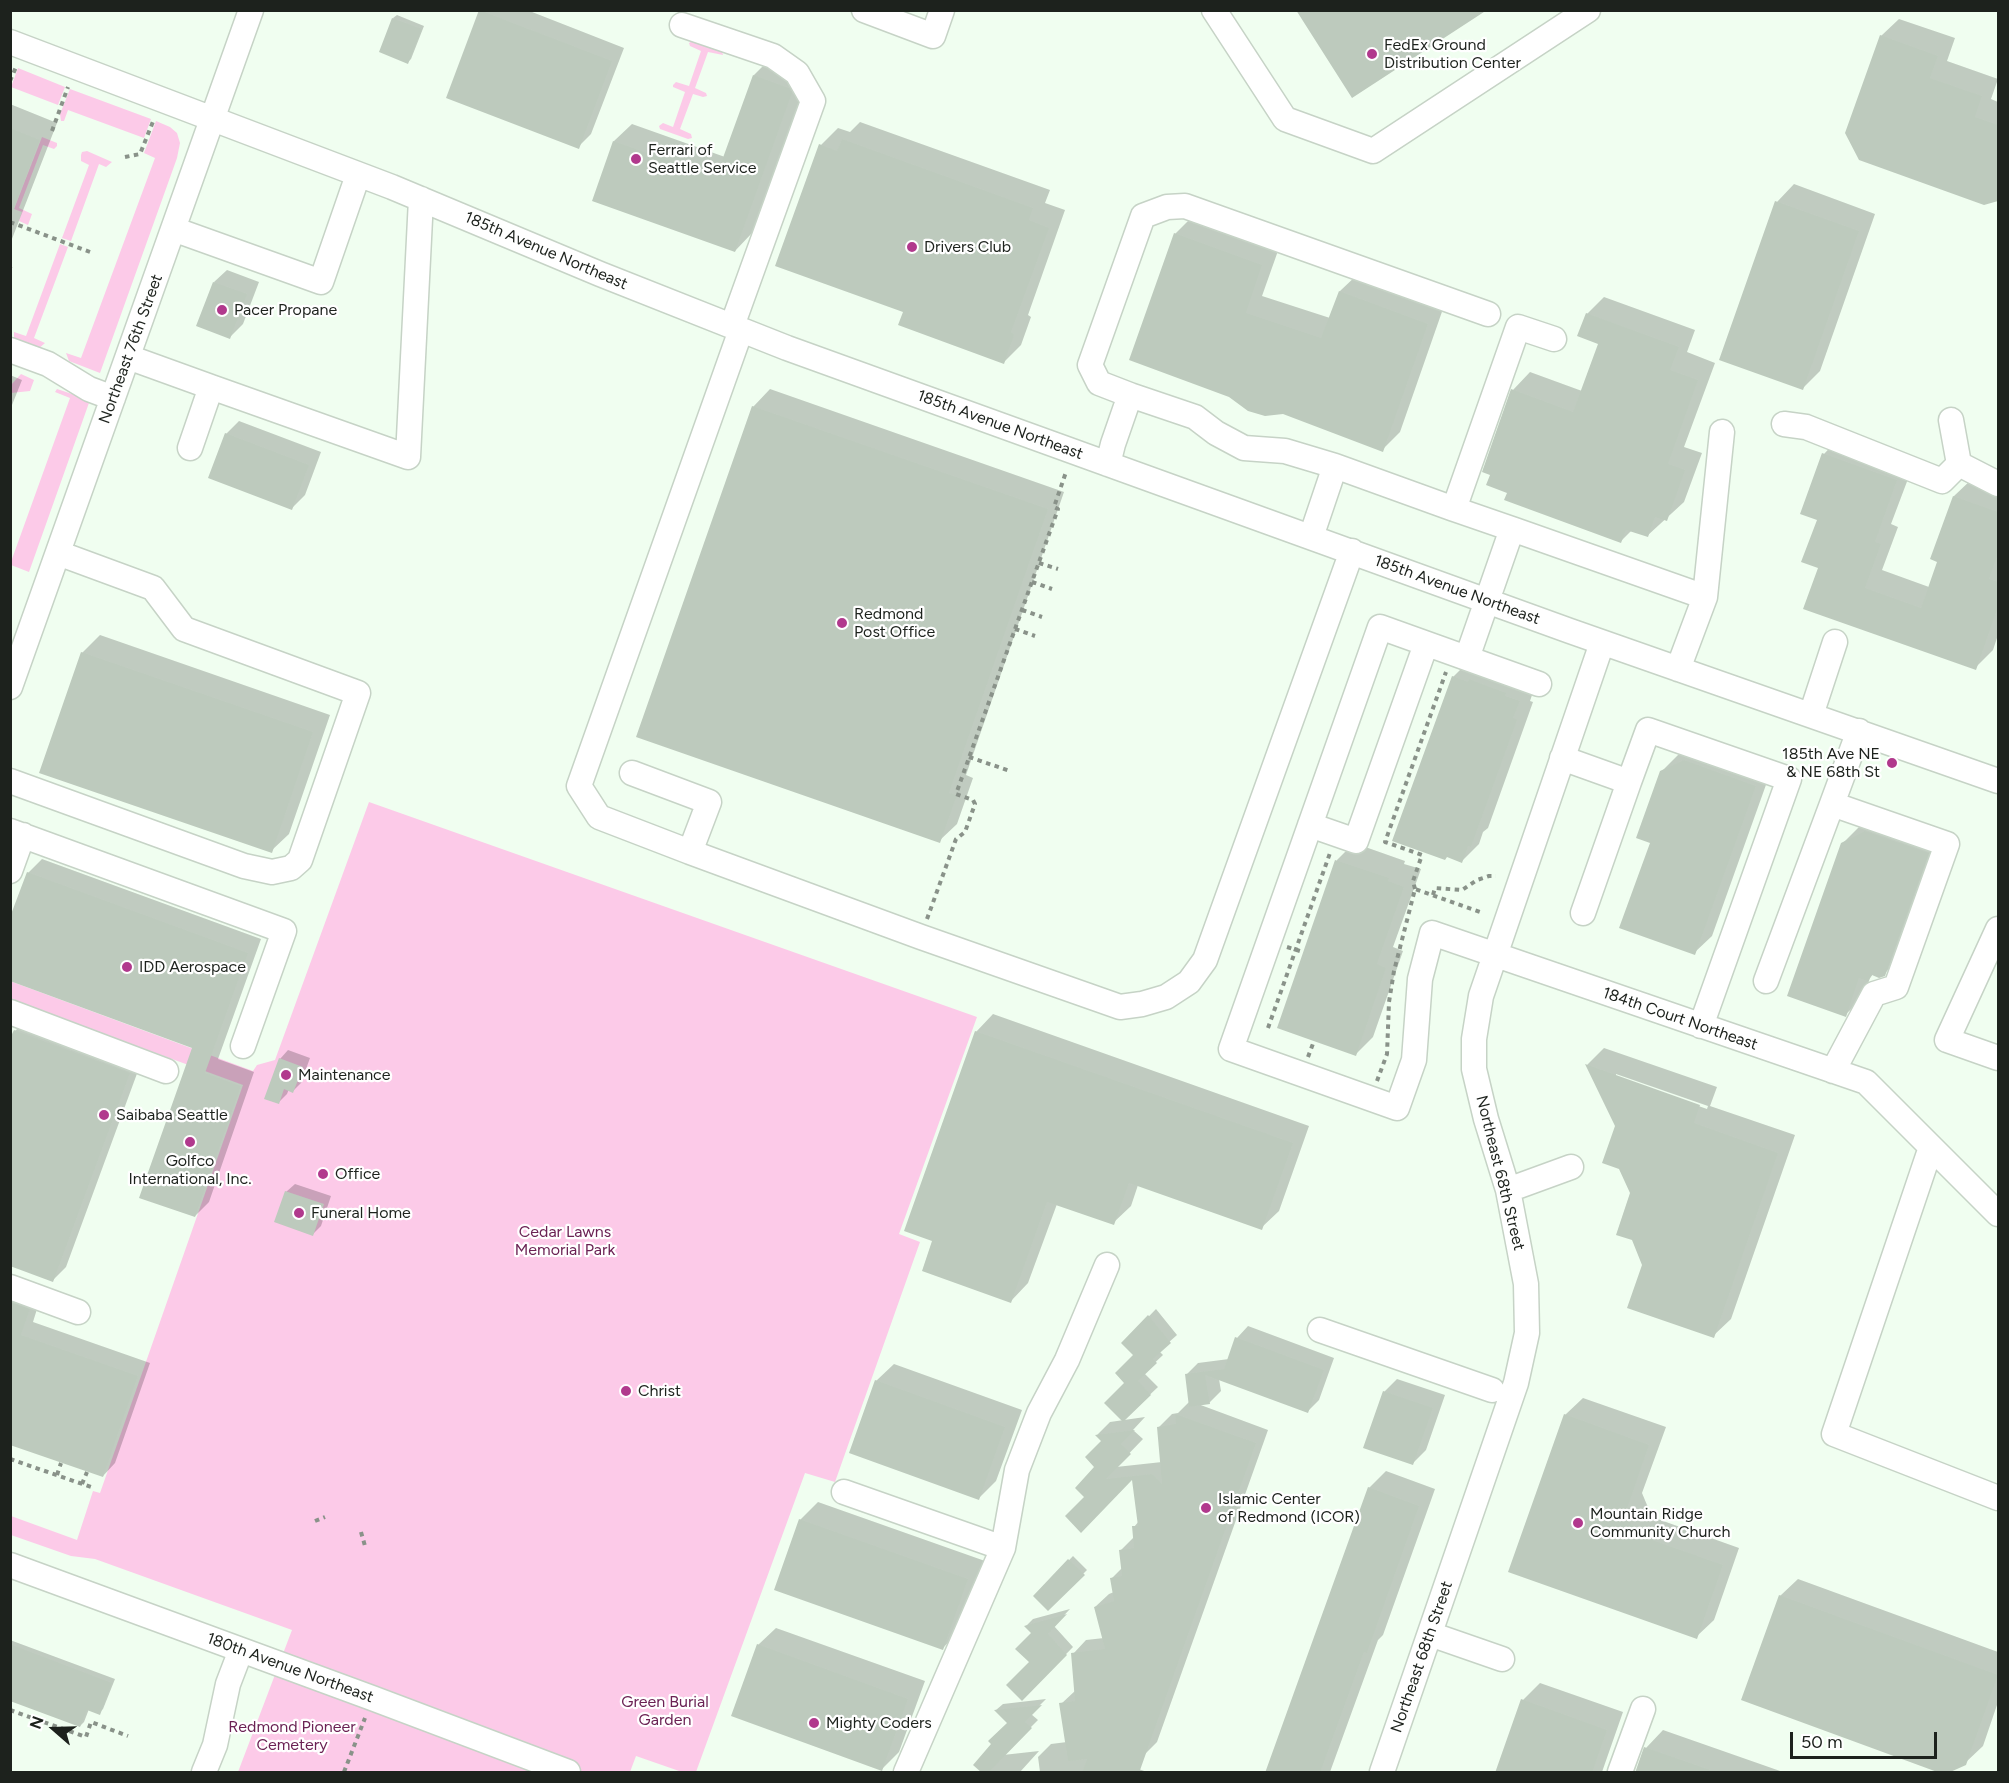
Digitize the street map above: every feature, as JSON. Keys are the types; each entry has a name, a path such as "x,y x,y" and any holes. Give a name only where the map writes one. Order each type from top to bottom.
{"street":[{"name":"Northeast 76th Street","path":"10,687 251,10"},
{"path":"864,10 933,36 942,10"},
{"path":"1214,10 1285,119 1373,151 1588,10"},
{"path":"682,25 773,56 797,73 813,101 579,786 599,817 911,933 1120,1007 1166,997 1190,982 1205,960 1352,551"},
{"name":"185th Avenue Northeast","path":"10,42 421,199 736,328 1602,643 1998,781"},
{"path":"174,229 321,282 358,175"},
{"path":"128,357 408,456 421,199"},
{"path":"1488,314 1185,206 1167,207 1143,216 1090,365 1099,383 1195,417 1216,433 1244,448 1285,451 1335,466 1706,597"},
{"path":"1454,509 1518,327 1554,339"},
{"path":"10,350 48,364 89,389 113,398"},
{"path":"190,448 211,387"},
{"path":"1108,464 1130,395"},
{"path":"1951,420 1959,464"},
{"path":"1784,424 1806,427 1942,481 1959,464"},
{"path":"1678,669 1706,597 1722,432"},
{"path":"1959,464 1998,484"},
{"path":"1311,537 1335,466"},
{"path":"1457,662 1487,601 1512,529"},
{"path":"10,781 244,866 272,872 291,868 300,860 358,693 184,629 153,588 58,553"},
{"path":"1426,644 1356,841 1310,825 1380,627 1426,644 1457,662 1539,684"},
{"path":"1811,715 1835,642"},
{"name":"Northeast 68th Street","path":"1382,1773 1516,1383 1527,1333 1526,1284 1508,1190 1486,1119 1474,1069 1474,1039 1481,996 1602,643"},
{"path":"1583,913 1648,730 1789,779 1701,1026"},
{"path":"1766,981 1859,731"},
{"path":"1562,758 1629,782"},
{"path":"632,773 709,802 690,852"},
{"path":"1832,804 1947,844 1896,987 1874,994 1833,1071"},
{"name":"184th Court Northeast","path":"1310,825 1231,1049 1397,1108 1414,1060 1420,979 1432,933 1866,1082 1931,1147"},
{"path":"10,871 17,833 284,931 243,1046"},
{"path":"1998,929 1947,1040 1998,1058"},
{"path":"10,1012 166,1071"},
{"path":"1998,1214 1931,1147 1834,1434 1998,1498"},
{"path":"1508,1190 1570,1167"},
{"path":"906,1773 1003,1548 1017,1470 1039,1413 1067,1360 1107,1265"},
{"path":"10,1287 78,1312"},
{"path":"1320,1330 1492,1390"},
{"path":"844,1492 1003,1548"},
{"name":"180th Avenue Northeast","path":"10,1565 372,1698 568,1773"},
{"path":"1430,1634 1502,1659"},
{"path":"204,1773 215,1745 228,1684 241,1650"},
{"path":"1620,1773 1643,1709"}],"path":[{"path":"10,81 16,66"},
{"path":"52,131 69,86"},
{"path":"125,157 140,154 154,118"},
{"path":"11,222 90,252"},
{"path":"926,924 956,839 965,832 975,804 972,800 956,794 1058,509 1054,507 1066,472"},
{"path":"1039,562 1058,569"},
{"path":"1032,582 1052,589"},
{"path":"1022,610 1042,617"},
{"path":"1015,629 1035,636"},
{"path":"1415,889 1413,881 1422,855 1385,842 1457,662"},
{"path":"969,758 1010,771"},
{"path":"1268,1028 1330,852"},
{"path":"1432,895 1435,888 1462,890 1477,880 1496,876"},
{"path":"10,1459 94,1488"},
{"path":"57,1475 61,1463"},
{"path":"82,1484 87,1472"},
{"path":"315,1521 325,1517"},
{"path":"361,1532 366,1546"},
{"path":"344,1773 372,1698"},
{"path":"10,1710 86,1737 91,1722 128,1736"}],"green space":[{"path":"692,41 722,51 723,55 708,52 695,88 706,93 707,96 693,94 680,129 691,134 692,138 688,139 660,129 659,126 663,123 673,127 685,92 673,85 676,82 689,86 701,51 690,46 689,43"},
{"path":"18,68 65,87 58,105 11,87"},
{"path":"70,89 151,119 144,138 68,110 64,121 61,121 60,114"},
{"path":"156,121 177,133 180,143 177,158 100,373 69,361 66,353 81,358 155,158 144,153"},
{"path":"42,137 57,143 57,146 54,149 43,145 19,208 32,214 28,225 19,221 22,212 14,209"},
{"path":"87,151 112,162 106,167 99,164 71,241 62,238 89,165 81,161 82,152"},
{"path":"60,244 68,247 34,338 45,343 37,350 20,345 14,338 14,332 26,336"},
{"path":"21,374 34,380 30,391 11,393 11,385"},
{"path":"57,389 90,400 29,572 11,565 10,559 12,559 70,398 55,392"},
{"name":"Cedar Lawns Memorial Park","path":"369,802 977,1017 899,1234 920,1242 835,1482 805,1473 696,1772 682,1772 636,1756 630,1772 238,1772 292,1630 95,1559 71,1556 11,1535 11,1516 77,1540 93,1491 100,1493 243,1085 11,1000 10,981 253,1071 257,1065 275,1060"}],"building":[{"path":"479,10 612,61 579,149 446,98"},
{"name":"FedEx Ground Distribution Center","path":"1296,10 1487,10 1352,98"},
{"path":"392,18 422,29 408,64 379,52"},
{"path":"1880,35 1938,56 1930,78 1982,96 1975,117 1998,125 1998,201 1984,205 1859,160 1845,133"},
{"name":"Ferrari of Seattle Service","path":"753,75 789,88 792,93 735,252 592,201 613,141 716,177"},
{"path":"10,128 40,140 12,214 10,214"},
{"name":"Drivers Club","path":"842,139 1033,208 1029,220 1049,228 1011,332 1014,335 1004,364 898,325 903,312 775,266 819,144 837,151"},
{"path":"1775,201 1859,231 1803,390 1719,360"},
{"path":"1174,233 1262,265 1246,313 1321,338 1339,291 1428,324 1383,452 1283,414 1265,416 1248,411 1229,397 1129,360"},
{"name":"Pacer Propane","path":"213,282 247,294 230,339 196,326"},
{"path":"1586,313 1679,347 1670,370 1698,380 1668,464 1685,470 1667,521 1655,517 1648,537 1626,530 1621,543 1504,500 1507,493 1486,485 1490,475 1482,472 1511,389 1573,412 1598,344 1577,336"},
{"name":"Redmond Post Office","path":"752,406 1048,509 949,793 957,795 940,843 636,737"},
{"path":"225,433 309,465 292,510 208,478"},
{"path":"1822,453 1897,480 1875,542 1881,544 1865,588 1921,608 1937,562 1930,559 1953,496 1998,512 1998,554 1989,579 1998,582 1998,607 1976,670 1803,609 1818,568 1801,562 1817,520 1800,514"},
{"path":"81,652 313,732 272,853 39,773"},
{"path":"1452,676 1468,682 1469,679 1506,693 1505,696 1520,701 1513,718 1517,720 1471,847 1468,846 1462,863 1447,857 1445,860 1392,841"},
{"path":"1684,760 1756,786 1695,955 1619,928 1650,843 1636,838 1660,771"},
{"path":"1865,831 1929,853 1885,976 1879,978 1872,975 1868,981 1859,978 1846,1017 1787,996 1841,843"},
{"path":"1335,860 1389,878 1388,881 1404,887 1377,964 1386,968 1356,1056 1277,1028"},
{"name":"IDD Aerospace","path":"27,872 248,953 205,1073 241,1086 195,1217 139,1198 192,1048 10,981 10,917"},
{"path":"14,1030 130,1073 53,1282 10,1266 10,1038"},
{"path":"975,1031 1293,1143 1262,1230 1129,1183 1114,1225 1047,1202 1011,1303 922,1271 932,1241 904,1231"},
{"name":"Maintenance","path":"279,1058 303,1067 293,1093 284,1089 279,1104 264,1099"},
{"path":"1585,1064 1700,1105 1694,1123 1778,1153 1714,1338 1627,1308 1642,1265 1632,1240 1616,1235 1630,1193 1619,1169 1602,1163 1615,1126"},
{"name":"Funeral Home","path":"285,1191 324,1204 313,1236 274,1222"},
{"path":"10,1302 30,1309 21,1335 138,1376 103,1477 10,1445"},
{"path":"1148,1315 1171,1343 1153,1359 1157,1363 1138,1381 1151,1395 1123,1422 1104,1403 1124,1383 1115,1373 1133,1355 1121,1343"},
{"path":"1235,1337 1324,1370 1308,1413 1205,1375 1210,1404 1189,1407 1185,1374 1224,1369"},
{"path":"875,1380 1005,1427 979,1500 849,1453"},
{"path":"1383,1391 1433,1408 1413,1465 1363,1448"},
{"path":"1175,1414 1256,1443 1139,1773 1082,1773 1087,1759 1068,1761 1059,1703 1075,1701 1071,1653 1105,1649 1094,1607 1114,1601 1110,1578 1122,1576 1119,1550 1134,1548 1132,1526 1138,1526 1132,1480 1081,1533 1065,1516 1084,1497 1075,1488 1094,1467 1085,1457 1101,1441 1095,1435 1135,1430 1121,1444 1131,1454 1106,1479 1152,1474 1162,1484 1157,1427 1176,1424"},
{"name":"Mountain Ridge Community Church","path":"1564,1414 1649,1445 1626,1512 1635,1534 1723,1565 1697,1639 1508,1572"},
{"path":"1368,1487 1419,1506 1367,1653 1364,1652 1320,1773 1265,1773"},
{"path":"799,1519 968,1579 943,1650 774,1590"},
{"path":"1068,1559 1085,1575 1048,1611 1033,1596"},
{"path":"1779,1595 1998,1675 1966,1765 1948,1773 1940,1773 1741,1700"},
{"path":"1067,1614 1048,1634 1067,1655 1022,1701 1006,1685 1029,1662 1015,1649 1031,1633 1024,1626"},
{"path":"10,1644 112,1683 100,1715 87,1710 80,1727 10,1701"},
{"path":"757,1644 908,1699 882,1771 731,1716"},
{"path":"1521,1699 1607,1730 1592,1773 1495,1773"},
{"path":"1042,1705 1025,1722 1032,1728 988,1773 982,1773 973,1765 991,1744 988,1741 1007,1723 994,1710"},
{"path":"1644,1747 1710,1770 1710,1773 1635,1773"}],"place":[{"name":"FedEx Ground Distribution Center","path":"1372,54"},
{"name":"Ferrari of Seattle Service","path":"636,159"},
{"name":"Drivers Club","path":"912,247"},
{"name":"Pacer Propane","path":"222,310"},
{"name":"Redmond Post Office","path":"842,623"},
{"name":"185th Ave NE & NE 68th St","path":"1892,763"},
{"name":"IDD Aerospace","path":"127,967"},
{"name":"Maintenance","path":"286,1075"},
{"name":"Saibaba Seattle","path":"104,1115"},
{"name":"Golfco International, Inc.","path":"190,1142"},
{"name":"Office","path":"323,1174"},
{"name":"Funeral Home","path":"299,1213"},
{"name":"Christ","path":"626,1391"},
{"name":"Islamic Center of Redmond (ICOR)","path":"1206,1508"},
{"name":"Mountain Ridge Community Church","path":"1578,1523"},
{"name":"Mighty Coders","path":"814,1723"}],"park label":[{"name":"Green Burial Garden","path":"665,1711"},
{"name":"Redmond Pioneer Cemetery","path":"292,1736"}]}
